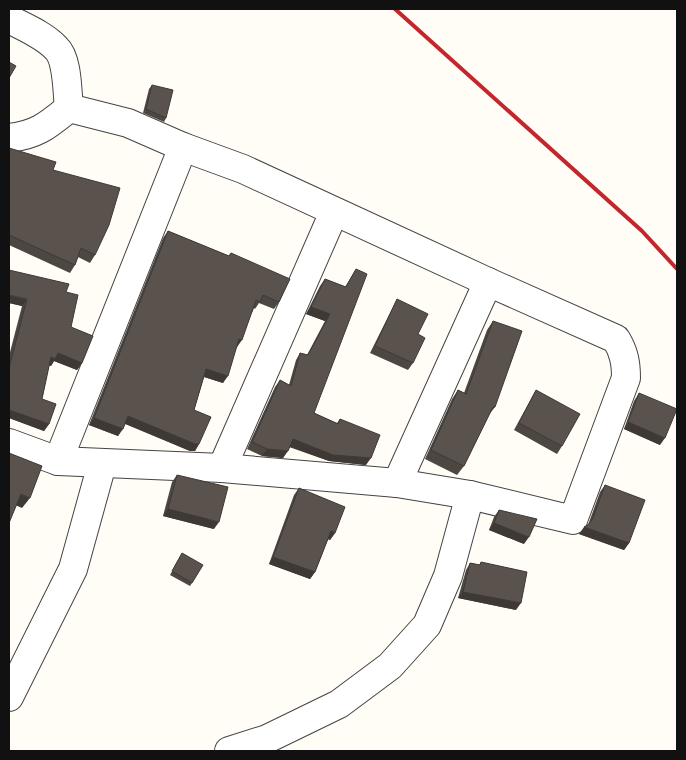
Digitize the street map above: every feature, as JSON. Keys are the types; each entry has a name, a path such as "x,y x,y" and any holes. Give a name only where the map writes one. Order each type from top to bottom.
{"street":[{"path":"9,19 42,37 57,48 64,63 69,108"},
{"path":"9,138 24,136 44,128 69,108"},
{"path":"9,443 58,461 222,468 396,483 470,496 573,520 626,378 626,363 623,349 616,338 488,282 243,169 183,147 128,123 69,108"},
{"path":"58,461 183,147"},
{"path":"222,468 334,212"},
{"path":"396,483 488,282"},
{"path":"9,697 73,569 102,464"},
{"path":"229,751 267,739 339,704 390,666 427,625 448,576 470,496"}],"building":[{"path":"9,62 16,66 9,78"},
{"path":"152,85 173,90 166,118 146,109"},
{"path":"9,148 56,162 53,170 120,188 109,225 95,255 81,248 75,265 9,235"},
{"path":"168,231 229,256 231,253 290,279 279,302 263,295 260,302 256,300 242,340 239,339 228,376 206,369 194,410 211,417 199,444 128,416 123,429 94,418"},
{"path":"356,269 367,274 314,413 338,424 340,419 380,435 371,458 333,455 293,439 288,451 267,449 252,442 280,380 291,386 300,353 308,355 330,314 311,307 325,279 346,287"},
{"path":"9,270 69,284 66,292 78,295 71,327 93,336 82,363 58,353 55,359 51,357 42,399 56,404 49,424 9,410 9,368 27,299 9,295"},
{"path":"397,299 428,314 418,334 425,338 413,363 375,346"},
{"path":"493,321 522,331 495,407 493,407 464,466 431,450 458,390 466,394"},
{"path":"536,390 580,414 562,446 519,423"},
{"path":"639,393 677,409 665,438 628,422"},
{"path":"9,453 42,466 30,498 21,494 9,523"},
{"path":"177,475 228,487 219,522 168,509"},
{"path":"605,485 645,500 629,543 584,527 593,518"},
{"path":"299,488 345,507 335,533 331,531 315,572 273,557"},
{"path":"499,510 537,519 529,537 494,523"},
{"path":"182,553 203,565 192,583 172,571"},
{"path":"481,562 527,572 521,603 463,592 470,563 480,565"}],"railway":[{"path":"395,9 642,231 677,269"}]}
